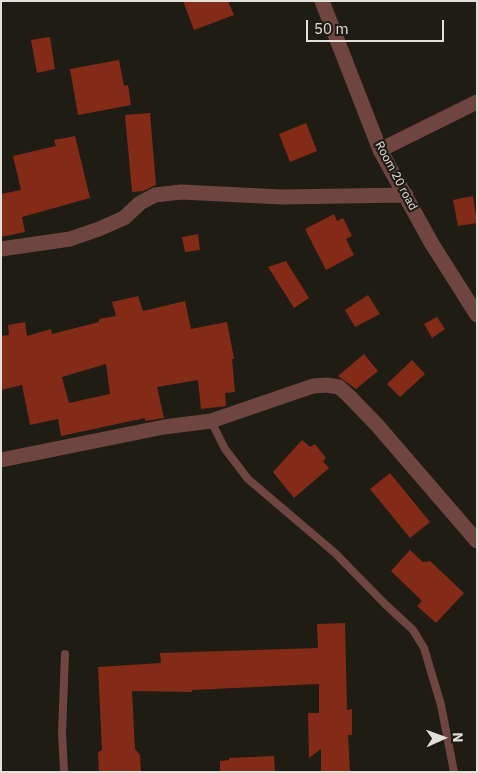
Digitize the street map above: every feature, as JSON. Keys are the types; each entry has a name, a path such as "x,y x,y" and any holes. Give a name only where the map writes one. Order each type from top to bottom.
{"street":[{"name":"Room 20 road","path":"322,1 380,150 432,244 477,315"},
{"path":"380,150 477,102"},
{"path":"1,249 70,239 99,229 124,218 140,203 155,195 180,192 282,197 406,195"},
{"path":"1,460 164,427 211,421 313,386 327,385 339,387 377,425 477,541"}],"lane":[{"path":"211,421 225,449 248,478 335,553 413,630 424,648 441,705 454,772"},
{"path":"64,772 62,733 65,654"}],"building":[{"path":"183,1 228,1 234,15 194,30"},
{"path":"50,37 55,69 37,73 31,40"},
{"path":"119,60 124,86 128,85 131,105 78,115 70,69"},
{"path":"150,113 156,185 143,191 132,192 125,115"},
{"path":"306,123 317,151 290,162 279,134"},
{"path":"75,136 90,198 22,217 25,232 1,237 1,194 21,190 13,156 56,146 54,140"},
{"path":"473,196 477,223 458,226 453,200"},
{"path":"334,214 337,221 343,218 352,236 346,239 354,255 326,270 305,229"},
{"path":"198,234 200,250 185,252 182,237"},
{"path":"286,261 309,298 294,308 268,267"},
{"path":"368,295 380,314 355,327 345,310"},
{"path":"138,296 143,311 185,301 191,329 227,322 234,359 232,359 235,392 225,393 226,406 201,409 198,380 157,387 164,418 145,421 145,418 61,436 58,419 30,425 22,385 1,390 1,336 9,335 8,325 25,322 27,336 51,329 52,334 99,322 99,319 116,316 112,302","holes":["106,364 110,394 69,403 62,377"]},
{"path":"437,317 445,329 432,338 424,324"},
{"path":"364,354 378,371 356,389 338,376"},
{"path":"412,360 425,374 400,397 387,384"},
{"path":"302,440 310,447 315,444 326,458 323,461 329,468 294,498 273,472"},
{"path":"390,473 430,522 410,538 370,489"},
{"path":"410,550 423,562 430,561 464,593 436,623 417,606 422,601 391,571"},
{"path":"345,623 347,710 352,709 352,735 348,735 350,772 321,772 321,749 309,758 308,713 319,713 319,684 192,690 192,692 132,691 135,749 140,755 141,772 99,772 98,752 102,750 98,667 161,663 160,653 318,648 317,624"},
{"path":"274,756 275,772 220,772 220,761 229,760 229,758"}]}
